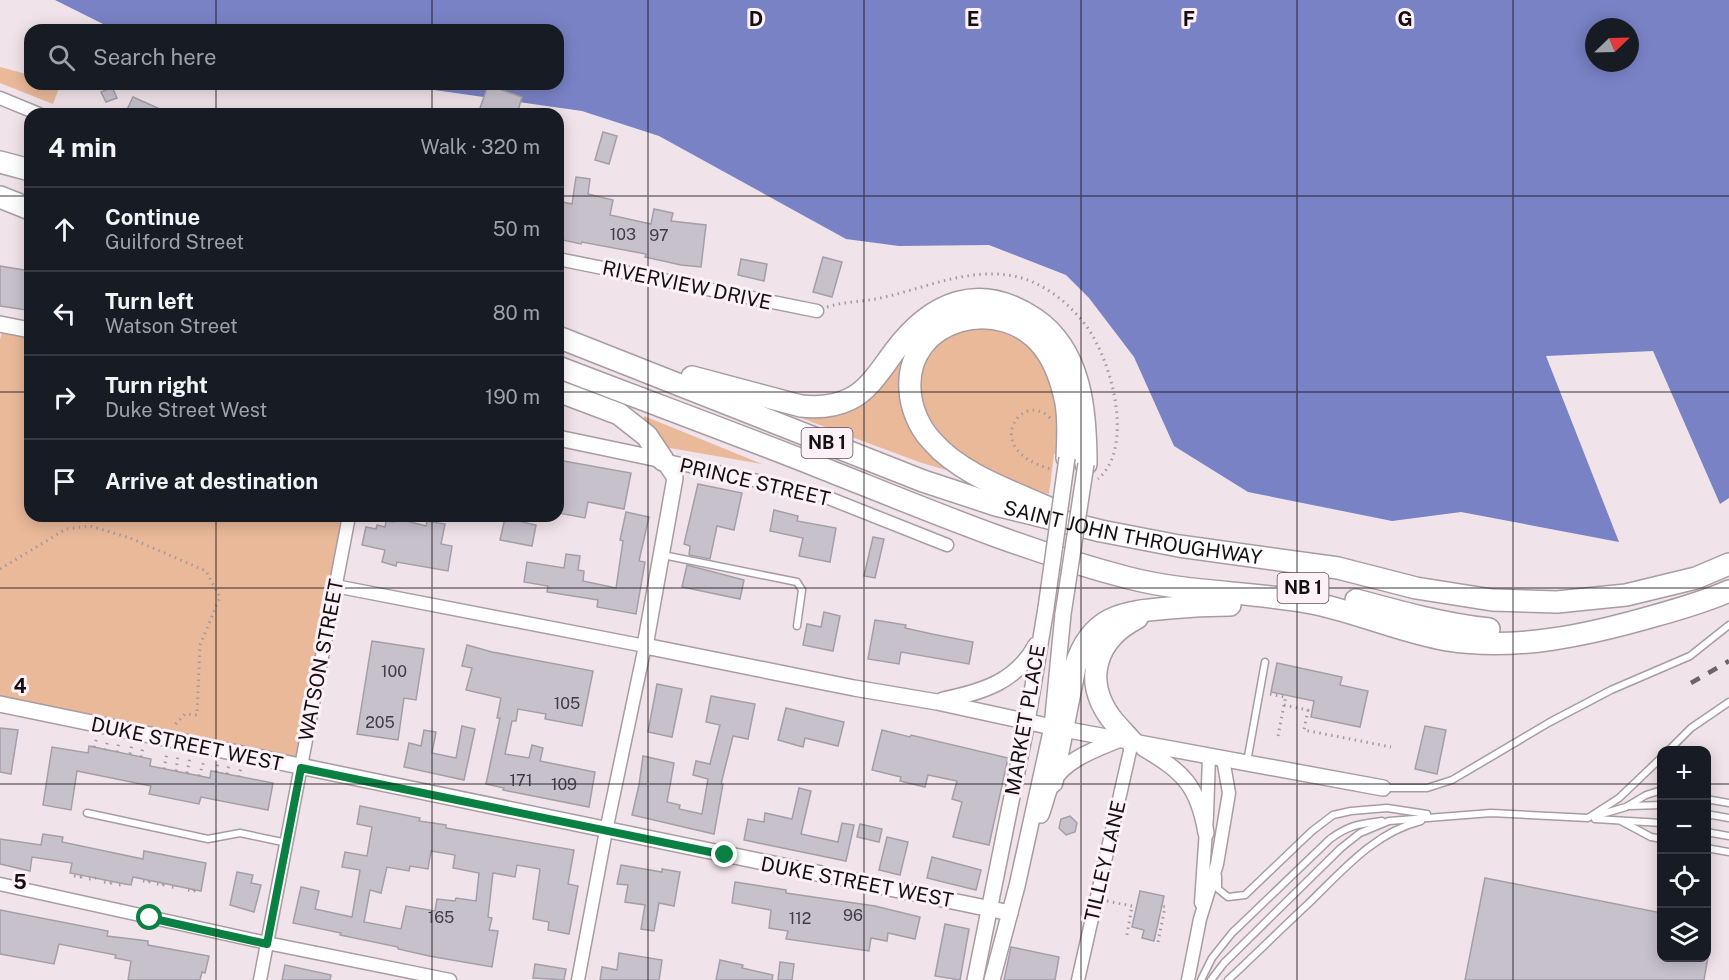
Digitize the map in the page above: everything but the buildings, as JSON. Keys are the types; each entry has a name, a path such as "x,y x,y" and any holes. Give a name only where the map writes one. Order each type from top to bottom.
{"highway":[{"path":"0,162 24,168"},
{"path":"0,190 24,198"},
{"path":"0,197 24,207"},
{"path":"565,340 778,401 820,408 852,398 880,372 894,351 923,319 944,307 972,300 1005,303 1044,325 1061,344 1073,366 1086,416 1075,468"},
{"path":"1075,468 1062,385 1055,366 1043,347 1030,335 997,319 976,317 956,321 940,329 926,341 913,361 909,381 910,403 930,440 965,468 999,486 1101,531"},
{"name":"SAINT JOHN THROUGHWAY","path":"565,340 923,481 996,505 1101,531 1179,546 1338,568 1416,588 1492,600 1557,602 1626,595 1696,578 1729,564"},
{"name":"SAINT JOHN THROUGHWAY","path":"564,369 1061,559 1131,579 1177,588 1274,597 1317,604 1360,615 1408,632 1451,640 1544,641 1609,628 1704,602 1729,591"},
{"path":"564,393 619,414 647,436 663,460"},
{"name":"SAINT JOHN THROUGHWAY","path":"996,535 1138,567 1186,575 1280,584 1319,591 1411,616 1465,627 1507,630 1609,628"},
{"path":"1052,782 1058,728 1081,650 1100,626 1128,612 1215,605 1258,605 1298,609 1408,632"},
{"path":"1126,741 1109,716 1096,685 1099,654 1107,642 1132,621 1154,609"}],"street":[{"path":"0,98 24,108"},
{"name":"RIVERVIEW DRIVE","path":"564,260 816,311"},
{"path":"0,324 24,329"},
{"path":"564,439 663,460 675,478 645,646 606,831 578,980"},
{"name":"PRINCE STREET","path":"663,460 821,495 947,544"},
{"name":"MARKET PLACE","path":"975,980 1075,468"},
{"name":"MARKET PLACE","path":"992,980 1058,728 1063,614 1075,468"},
{"name":"WATSON STREET","path":"260,980 348,522"},
{"path":"335,586 854,688 937,702 1058,728 1383,788"},
{"path":"937,702 977,693 1003,681 1022,666 1041,637"},
{"name":"DUKE STREET WEST","path":"0,704 1010,913"},
{"path":"1017,886 1052,782 1078,759 1094,750 1126,741 1163,760 1181,775 1202,809 1206,833"},
{"name":"TILLEY LANE","path":"1078,980 1097,898 1126,741"},
{"path":"1200,920 1206,833 1216,758"},
{"path":"1188,980 1200,920 1218,864 1229,793 1216,758"},
{"path":"0,884 267,944 450,980"}],"lane":[{"path":"662,554 797,582 802,588 802,593 797,626"},
{"path":"1383,788 1427,788 1452,780 1550,722 1611,690 1690,656 1729,625"},
{"path":"1246,763 1265,662"},
{"path":"1673,746 1691,728 1729,702"},
{"path":"1588,818 1619,798 1657,762"},
{"path":"1626,807 1646,795 1657,792"},
{"path":"1711,800 1729,803"},
{"path":"1588,818 1626,807 1657,806"},
{"path":"1218,864 1218,889 1228,897 1245,895 1312,831 1333,815 1387,808 1440,816"},
{"path":"87,813 208,840 240,833 286,843"},
{"path":"1201,980 1212,958 1232,933 1330,839 1354,824 1491,813 1657,823"},
{"path":"1711,815 1729,818"},
{"path":"1228,980 1353,860 1385,835 1405,825 1440,816"},
{"path":"1211,980 1224,963 1347,843 1360,833 1389,820"},
{"path":"1618,820 1657,838"},
{"path":"1711,833 1729,836"},
{"path":"1711,849 1729,852"}],"path":[{"path":"816,311 843,302 884,297 959,277 989,274 1021,278 1057,296 1074,311 1088,329 1106,367 1117,411 1118,430 1112,462 1098,479 1075,468 1026,459 1017,452 1012,441 1011,430 1014,420 1031,411 1041,411 1049,416 1053,423"},
{"path":"0,569 66,529 90,526 130,538 206,571 220,597 200,645 197,715 185,714 161,738"},
{"path":"1260,692 1286,696 1278,736"},
{"path":"1284,705 1310,710 1304,730 1391,747"},
{"path":"74,876 81,876"},
{"path":"89,879 96,878"},
{"path":"143,881 149,882 149,880"},
{"path":"104,882 111,883 111,881"},
{"path":"119,885 125,884"},
{"path":"157,884 163,884"},
{"path":"172,887 177,888 177,886"},
{"path":"188,890 194,890"},
{"path":"1097,898 1135,906 1127,935"},
{"path":"1158,942 1165,907 1162,906"}],"shaded area":[{"path":"0,67 24,73 24,90 58,90 53,104 0,83"},
{"path":"4,325 24,329 24,522 348,522 301,768 0,704 0,339"},
{"path":"982,327 1009,333 1025,343 1046,370 1055,403 1059,455 1054,454 1049,494 975,465 953,451 941,439 924,408 921,375 926,360 936,346 954,333"},
{"path":"901,361 908,364 904,375 949,471 793,415 829,416 856,407 878,388"},
{"path":"644,416 762,464 664,447 644,422"}],"water":[{"path":"55,0 1729,0 1729,498 1720,504 1653,351 1546,356 1619,542 1461,512 1392,521 1248,492 1174,446 1134,357 1089,298 1066,275 989,245 899,246 846,239 659,136 582,111 434,90 564,90 564,24 103,24"}],"railway":[{"path":"1691,683 1729,661"}],"route":[{"path":"150,918 267,944 301,768 725,855"}]}
